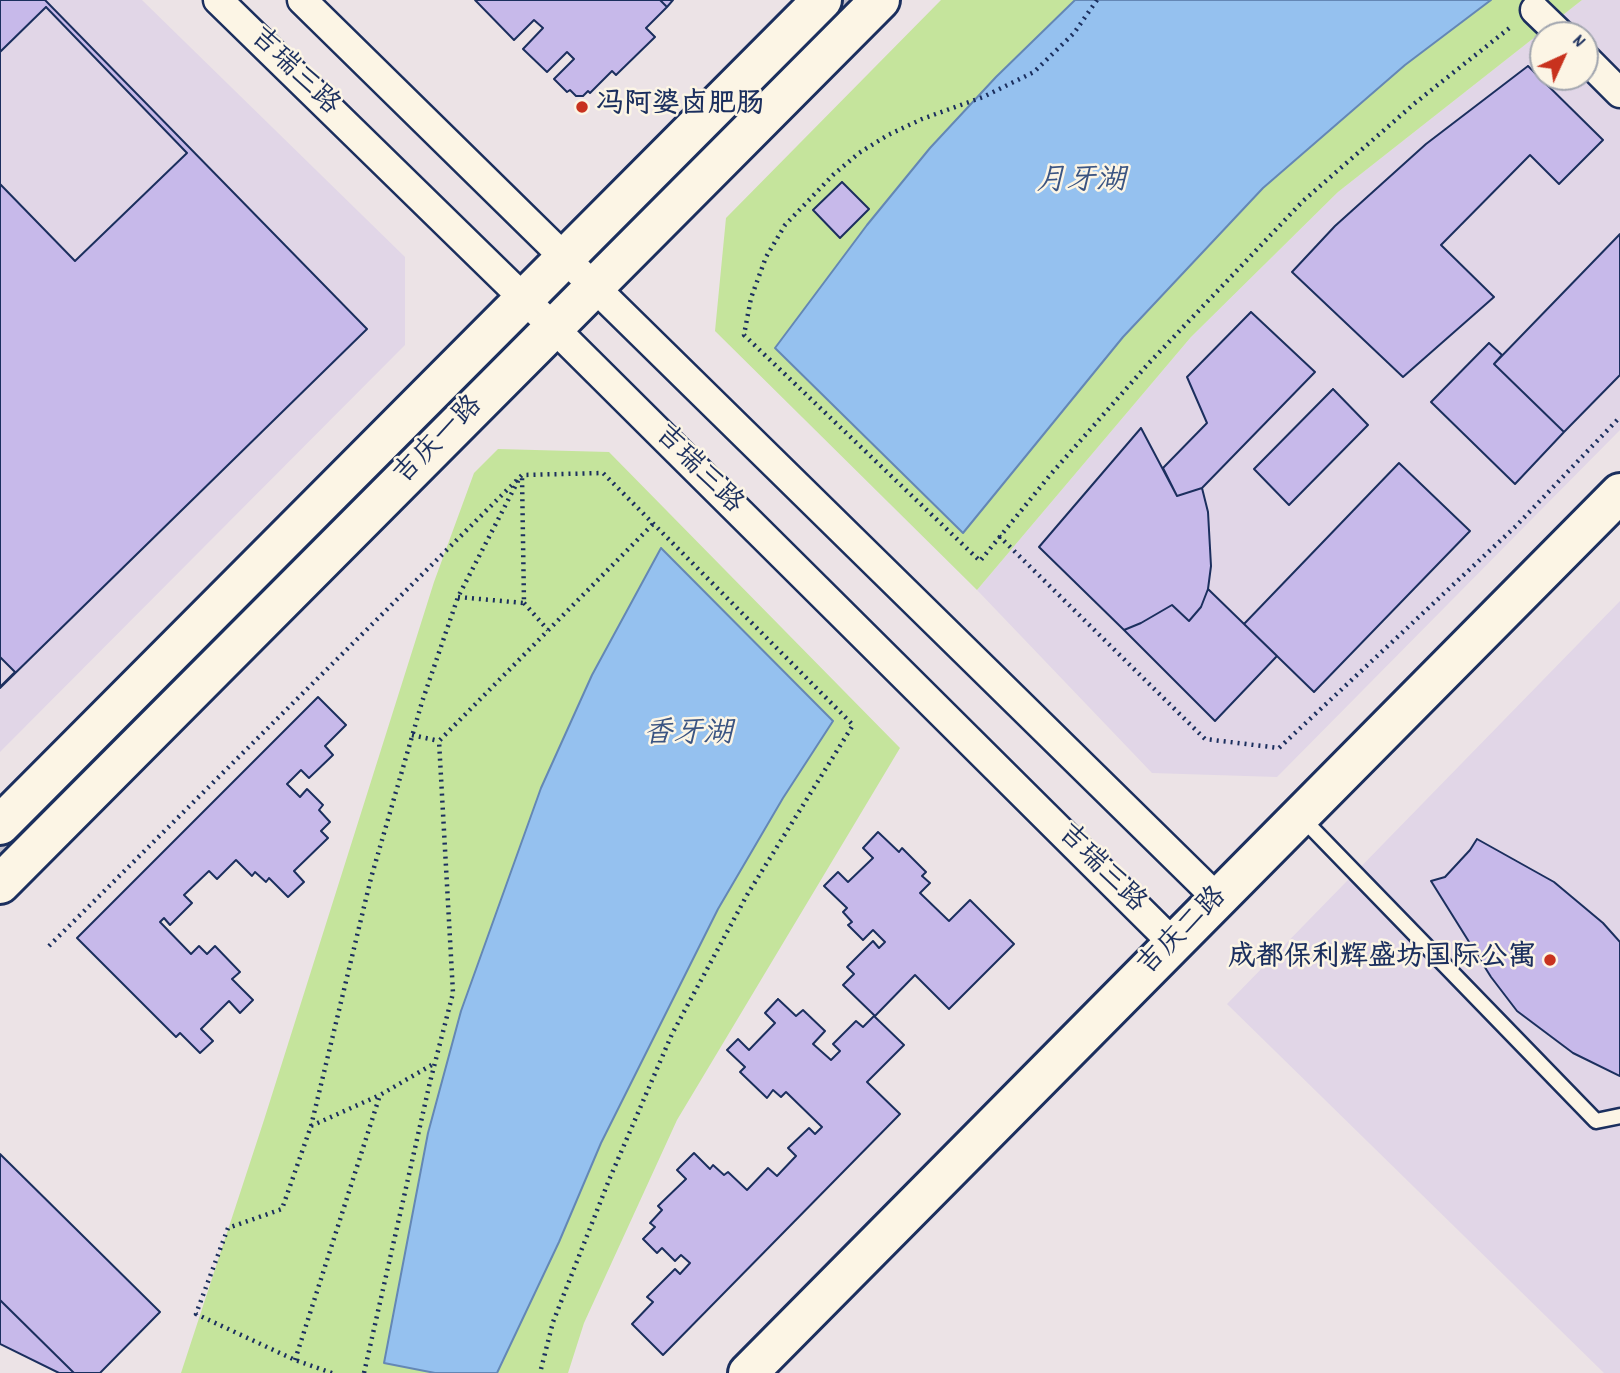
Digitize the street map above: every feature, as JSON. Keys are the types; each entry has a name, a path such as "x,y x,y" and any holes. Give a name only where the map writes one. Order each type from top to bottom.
{"street":[{"name":"吉瑞三路","path":"218,0 554,328 1174,944"},
{"name":"吉瑞三路","path":"302,0 1218,900"},
{"name":"吉庆一路","path":"0,825 822,0"},
{"name":"吉庆一路","path":"0,884 880,0"},
{"path":"1535,10 1546,21"},
{"path":"1599,72 1620,93"},
{"name":"吉庆二路","path":"748,1373 1620,493"}],"lane":[{"path":"1300,816 1596,1121 1620,1116"}],"path":[{"path":"1097,0 1074,33 1034,72 983,97 922,119 888,135 859,153 833,175 785,225 766,257 751,298 744,335 980,561 1149,363 1303,201 1415,103 1535,10"},
{"path":"999,536 1205,739 1279,748 1516,526 1620,417"},
{"path":"49,946 522,475 603,472 853,725 747,895 672,1034 552,1322 540,1373"},
{"path":"332,1373 295,1360 196,1314 228,1228 282,1209 311,1126 371,878 412,735 458,597 522,475"},
{"path":"522,475 524,603 548,630"},
{"path":"364,1373 453,993 439,741 653,524"},
{"path":"458,597 524,603"},
{"path":"412,735 439,741"},
{"path":"311,1126 380,1095 435,1063"},
{"path":"295,1360 380,1095"}],"shaded area":[{"path":"0,0 142,0 405,257 405,345 0,752"},
{"path":"1582,0 1620,0 1620,430 1277,777 1152,773 977,590 1191,337 1338,192 1529,42 1529,91 1599,91 1599,21 1555,21"},
{"path":"1620,601 1620,1373 1604,1373 1227,1004"}],"green space":[{"name":"月牙湖","path":"941,0 1582,0 1555,21 1529,21 1529,42 1338,192 1191,337 977,590 715,331 726,218"},
{"path":"498,449 609,452 900,748 677,1120 584,1323 568,1373 181,1373 434,582 474,473"}],"water":[{"name":"月牙湖","path":"1075,0 1491,0 1405,65 1263,188 1123,337 963,533 775,348 867,225 930,148 996,77"},
{"name":"香牙湖","path":"661,548 833,721 783,798 718,909 601,1143 559,1242 497,1373 435,1373 384,1363 428,1133 461,1011 541,788 592,675"}],"building":[{"path":"0,0 45,0 367,329 0,688"},
{"path":"475,0 660,0 667,7 646,28 655,37 616,75 612,71 590,93 588,91 583,96 576,96 570,90 567,92 554,79 574,59 567,52 547,72 523,49 543,28 534,20 514,40"},
{"path":"660,0 673,0 667,7"},
{"path":"46,7 187,153 75,261 0,184 0,52"},
{"path":"1528,66 1529,91 1553,91 1603,140 1559,184 1530,155 1441,245 1494,297 1403,377 1292,272 1335,226 1426,144"},
{"path":"842,182 869,209 840,238 813,210"},
{"path":"1620,234 1620,375 1564,432 1494,364"},
{"path":"1251,312 1315,372 1202,488 1177,496 1163,468 1207,423 1187,377"},
{"path":"1489,343 1502,355 1494,364 1564,432 1515,484 1431,402"},
{"path":"1333,389 1368,425 1289,505 1254,469"},
{"path":"1141,428 1177,496 1202,488 1208,512 1211,566 1208,589 1201,607 1189,621 1172,605 1124,630 1039,547"},
{"path":"1399,463 1470,531 1314,692 1244,624"},
{"path":"1208,589 1277,656 1215,721 1124,630 1172,605 1189,621 1201,607"},
{"path":"0,657 15,672 0,687"},
{"path":"318,697 346,725 325,746 333,755 309,778 301,770 287,784 300,797 307,789 323,805 319,810 330,822 321,831 328,838 294,871 304,882 288,897 269,878 266,882 255,872 252,876 236,860 217,879 209,871 184,895 192,903 170,925 164,918 160,922 191,954 199,946 207,954 215,946 240,972 232,979 253,1000 240,1013 229,1001 201,1029 213,1041 200,1053 180,1033 176,1037 77,938"},
{"path":"878,832 899,852 902,848 926,872 922,876 930,883 920,893 949,921 970,900 1014,944 949,1009 915,975 875,1016 843,985 854,974 847,967 873,941 879,948 885,942 873,930 863,940 848,925 852,922 843,912 847,908 824,886 838,872 848,882 873,858 863,848"},
{"name":"成都保利辉盛坊国际公寓","path":"1477,839 1554,882 1603,923 1620,942 1620,1076 1573,1053 1517,1011 1491,977 1431,881 1445,877"},
{"path":"778,999 796,1016 803,1010 825,1031 813,1044 831,1060 840,1051 833,1044 856,1021 863,1027 874,1016 904,1045 867,1082 900,1114 663,1355 632,1324 653,1302 647,1297 675,1269 680,1274 690,1263 681,1255 675,1261 662,1248 657,1253 643,1239 655,1227 650,1223 662,1210 658,1206 686,1179 677,1170 694,1153 710,1169 713,1165 724,1175 728,1172 747,1190 768,1168 777,1176 796,1156 788,1148 809,1128 815,1134 822,1127 786,1092 781,1097 773,1090 767,1098 740,1072 745,1067 727,1050 738,1039 749,1050 775,1023 765,1013"},
{"path":"0,1154 160,1312 100,1373 74,1373 0,1300"},
{"path":"0,1300 74,1373 59,1373 0,1344"}],"tunnel":[{"path":"0,853 850,0"}],"place":[{"name":"冯阿婆卤肥肠","path":"582,107"},
{"name":"成都保利辉盛坊国际公寓","path":"1550,960"}]}
